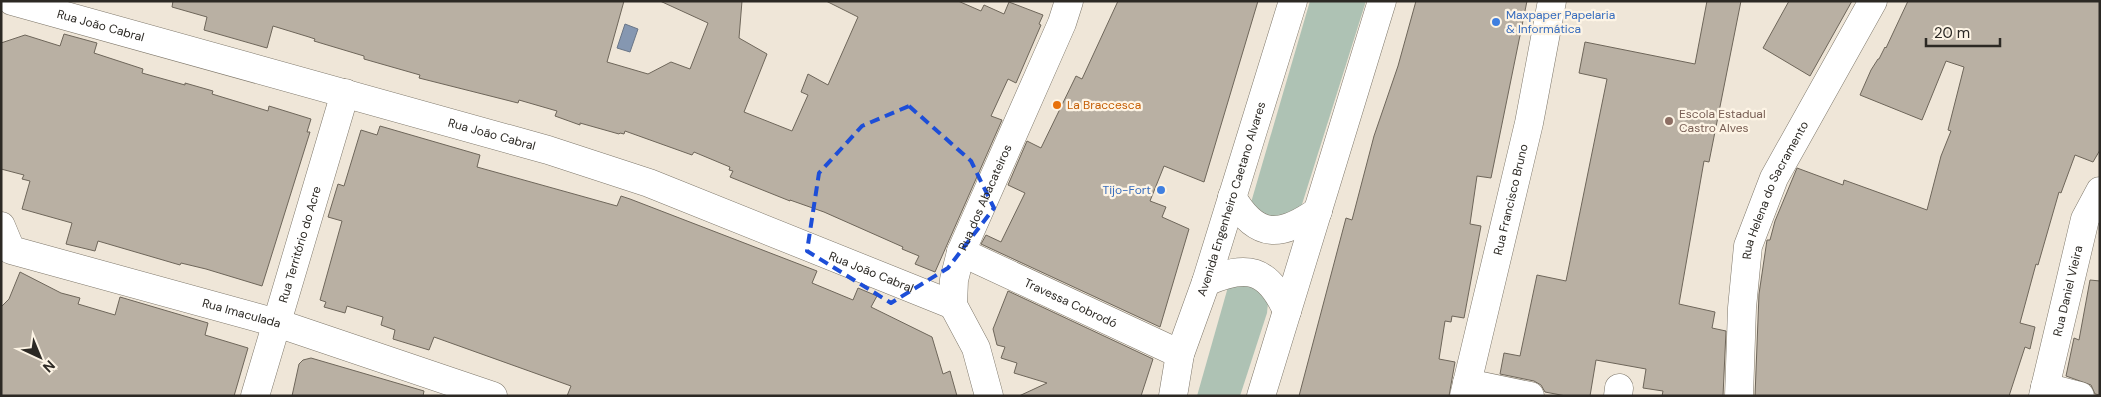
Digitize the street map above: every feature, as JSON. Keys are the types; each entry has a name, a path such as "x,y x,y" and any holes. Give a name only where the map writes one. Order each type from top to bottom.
{"street":[{"name":"Rua dos Abacateiros","path":"953,305 954,280 961,252 1062,23 1069,1"},
{"name":"Avenida Engenheiro Caetano Alvares","path":"1173,396 1180,354 1206,282 1293,1"},
{"path":"1261,396 1382,1"},
{"name":"Rua Francisco Bruno","path":"1466,389 1529,124 1552,1"},
{"name":"Rua Helena do Sacramento","path":"1739,396 1742,308 1748,246 1774,178 1873,1"},
{"name":"Rua João Cabral","path":"10,5 345,93 548,150 649,183 953,305"},
{"name":"Rua Território do Acre","path":"255,396 345,93"},
{"name":"Rua Daniel Vieira","path":"2044,391 2085,219 2100,191"},
{"path":"1232,197 1241,212 1253,223 1270,231 1281,231 1293,227 1318,211"},
{"name":"Rua Imaculada","path":"4,248 277,323 493,396"},
{"name":"Travessa Cobrodó","path":"961,252 1180,354"},
{"path":"1206,282 1226,273 1240,270 1257,274 1271,284 1279,294 1287,311"},
{"path":"953,305 976,348 989,396"},
{"path":"1466,389 1530,396"},
{"path":"2044,391 2080,396"}],"highlighted area":[{"path":"909,106 971,161 994,208 948,268 891,303 807,251 819,173 862,126"}],"green space":[{"path":"1310,1 1366,1 1298,217 1260,219 1250,206"},
{"path":"1243,278 1269,293 1267,313 1240,396 1197,396 1228,287"}],"water":[{"path":"625,24 638,29 630,52 617,48"}],"building":[{"path":"173,1 624,1 607,62 648,74 671,62 690,69 708,23 660,1 742,1 739,38 767,54 744,112 792,131 808,95 801,92 808,74 828,85 858,17 826,1 958,1 981,11 984,5 1004,14 1009,2 1043,15 1039,24 1041,25 1016,83 1008,79 991,116 1002,120 935,272 915,264 919,256 902,249 903,247 824,212 790,201 730,177 733,171 729,170 730,167 694,152 692,155 625,131 624,134 619,134 580,123 580,125 555,116 557,111 519,100 518,103 419,78 420,75 364,59 364,56 273,26 267,48 204,30 207,17 172,7"},
{"path":"1118,1 1258,1 1204,182 1164,166 1150,201 1166,207 1162,217 1189,229 1160,327 981,244 986,235 1001,242 1025,193 1008,185 1027,141 1041,148 1076,76 1082,79"},
{"path":"1416,1 1527,1 1491,178 1477,176 1470,224 1481,226 1464,318 1452,316 1451,322 1445,321 1439,359 1455,362 1449,396 1299,396 1346,218 1352,220 1374,136 1398,66"},
{"path":"1707,1 1741,1 1709,162 1704,161 1679,304 1715,312 1712,328 1726,331 1723,396 1662,396 1663,391 1643,388 1646,369 1596,360 1590,396 1566,396 1545,392 1541,385 1534,381 1500,374 1504,353 1520,356 1537,275 1566,281 1607,79 1579,73 1585,42 1695,64"},
{"path":"1789,1 1852,1 1810,76 1763,48"},
{"path":"1908,1 2100,1 2100,150 2093,162 2075,155 2061,193 2059,192 2020,323 2035,327 2030,349 2025,347 2009,396 1755,396 1759,294 1767,240 1770,240 1775,221 1797,168 1843,185 1844,180 1927,210 1941,156 1951,131 1948,130 1964,67 1946,61 1922,120 1860,95 1871,70 1886,48"},
{"path":"64,34 97,43 94,53 143,69 142,73 213,91 212,94 268,111 269,106 311,119 307,132 310,132 262,286 206,269 181,263 180,265 98,241 95,251 66,244 72,223 22,209 30,181 22,179 24,175 1,169 1,43 25,35 60,46"},
{"path":"380,126 480,155 477,167 617,206 621,196 630,199 817,271 812,283 853,300 858,288 877,296 871,307 932,337 943,374 950,371 957,396 567,396 571,386 434,337 429,350 393,339 395,330 381,325 383,317 347,306 345,313 324,307 326,302 320,300 342,221 328,217 338,184 344,186 361,130 377,135"},
{"path":"20,272 61,293 80,298 78,304 115,315 120,297 208,323 205,335 248,348 234,396 1,396 1,307 9,299"},
{"path":"2090,280 2100,281 2100,395 2095,394 2091,385 2066,376 2074,338 2079,340"},
{"path":"1008,291 1153,359 1141,396 1019,396 1047,383 1014,373 1017,363 1001,358 1005,347 997,345 993,329"},
{"path":"311,358 424,391 423,396 292,396 299,364 303,360"}],"place":[{"name":"Maxpaper Papelaria & Informática","path":"1496,22"},
{"name":"La Braccesca","path":"1057,105"},
{"name":"Escola Estadual Castro Alves","path":"1669,121"},
{"name":"Tijo-Fort","path":"1161,190"}]}
